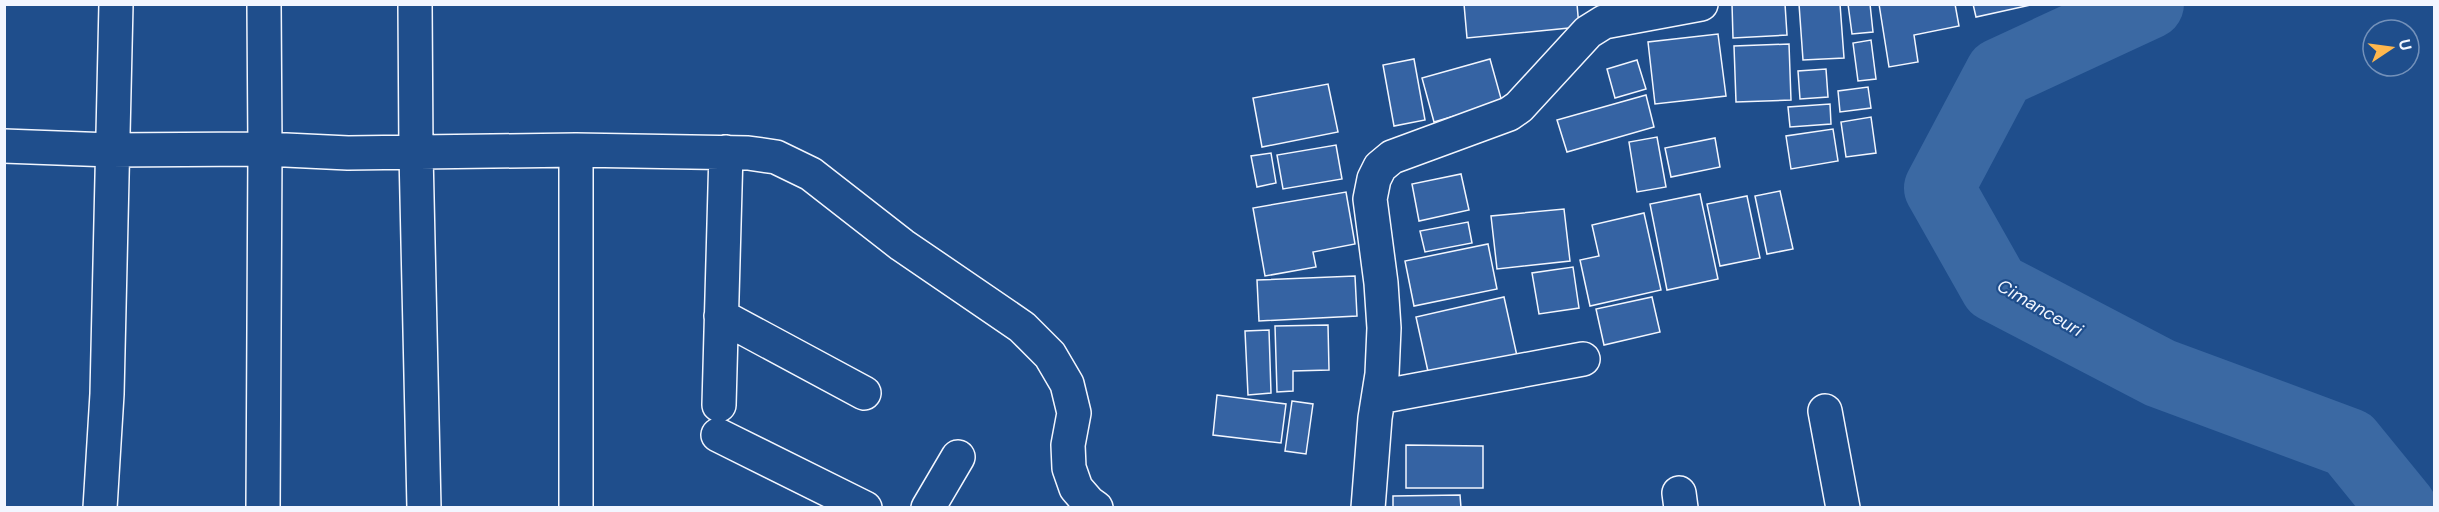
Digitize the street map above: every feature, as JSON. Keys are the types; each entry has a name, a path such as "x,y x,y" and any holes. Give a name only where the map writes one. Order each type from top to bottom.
{"street":[{"path":"100,507 106,394 116,4"},
{"path":"263,507 264,4"},
{"path":"416,4 416,153 424,507"},
{"path":"1368,507 1382,374 1384,328 1381,283 1370,199 1374,179 1380,167 1392,157 1509,114 1519,107 1574,44 1604,22 1701,4"},
{"path":"4,146 111,150 265,149 416,153 576,150 726,152 776,157 811,174 902,245 1022,327 1050,355 1067,384 1074,413 1068,445 1069,468 1076,488 1089,503 1096,507"},
{"path":"576,150 576,507"},
{"path":"726,152 718,420 865,507"},
{"path":"721,316 864,393"},
{"path":"1379,397 1583,359"},
{"path":"1825,411 1843,507"},
{"path":"928,507 958,457"}],"building":[{"path":"1464,4 1577,4 1579,27 1467,38"},
{"path":"1732,4 1785,4 1787,35 1733,38"},
{"path":"1799,4 1840,4 1844,58 1803,60"},
{"path":"1848,4 1870,4 1873,32 1852,34"},
{"path":"1879,4 1955,4 1959,26 1914,35 1918,62 1889,67"},
{"path":"1973,4 2035,4 1976,17"},
{"path":"1718,34 1726,96 1655,104 1648,42"},
{"path":"1871,40 1876,79 1858,81 1853,43"},
{"path":"1789,44 1791,100 1736,102 1734,46"},
{"path":"1414,59 1425,120 1394,126 1383,65"},
{"path":"1490,59 1502,102 1434,122 1422,78"},
{"path":"1637,60 1646,89 1615,98 1607,69"},
{"path":"1826,69 1828,97 1800,99 1798,71"},
{"path":"1328,84 1338,132 1262,147 1253,98"},
{"path":"1868,87 1871,108 1840,112 1838,91"},
{"path":"1646,95 1654,127 1567,152 1557,120"},
{"path":"1830,104 1831,124 1790,127 1788,107"},
{"path":"1871,117 1876,153 1846,157 1841,122"},
{"path":"1833,129 1838,161 1791,169 1786,136"},
{"path":"1657,137 1666,187 1637,192 1629,142"},
{"path":"1715,138 1720,167 1671,177 1665,148"},
{"path":"1336,145 1342,179 1283,189 1277,155"},
{"path":"1271,153 1276,183 1257,187 1251,156"},
{"path":"1461,174 1469,210 1419,221 1412,184"},
{"path":"1780,191 1793,249 1767,254 1755,196"},
{"path":"1346,192 1355,244 1313,252 1316,267 1265,276 1253,208"},
{"path":"1700,194 1718,279 1667,290 1650,204"},
{"path":"1747,196 1760,258 1720,266 1707,204"},
{"path":"1564,209 1570,261 1497,269 1491,216"},
{"path":"1644,213 1661,290 1590,306 1580,260 1599,256 1592,225"},
{"path":"1468,222 1472,243 1425,252 1420,231"},
{"path":"1488,244 1497,289 1414,306 1405,261"},
{"path":"1573,267 1579,308 1539,314 1532,273"},
{"path":"1355,276 1357,316 1259,321 1257,280"},
{"path":"1504,297 1517,356 1429,376 1416,317"},
{"path":"1652,297 1660,332 1604,345 1596,309"},
{"path":"1328,325 1329,370 1293,371 1293,391 1277,392 1275,326"},
{"path":"1269,330 1271,393 1248,395 1245,331"},
{"path":"1217,395 1286,404 1281,443 1213,435"},
{"path":"1292,401 1313,404 1306,454 1285,451"},
{"path":"1406,445 1483,446 1483,488 1406,488"},
{"path":"1460,495 1461,508 1393,508 1393,496"}],"waterway":[{"name":"Cimanceuri","path":"2149,4 2000,73 1939,188 1995,287 2160,373 2349,443 2402,508"}]}
